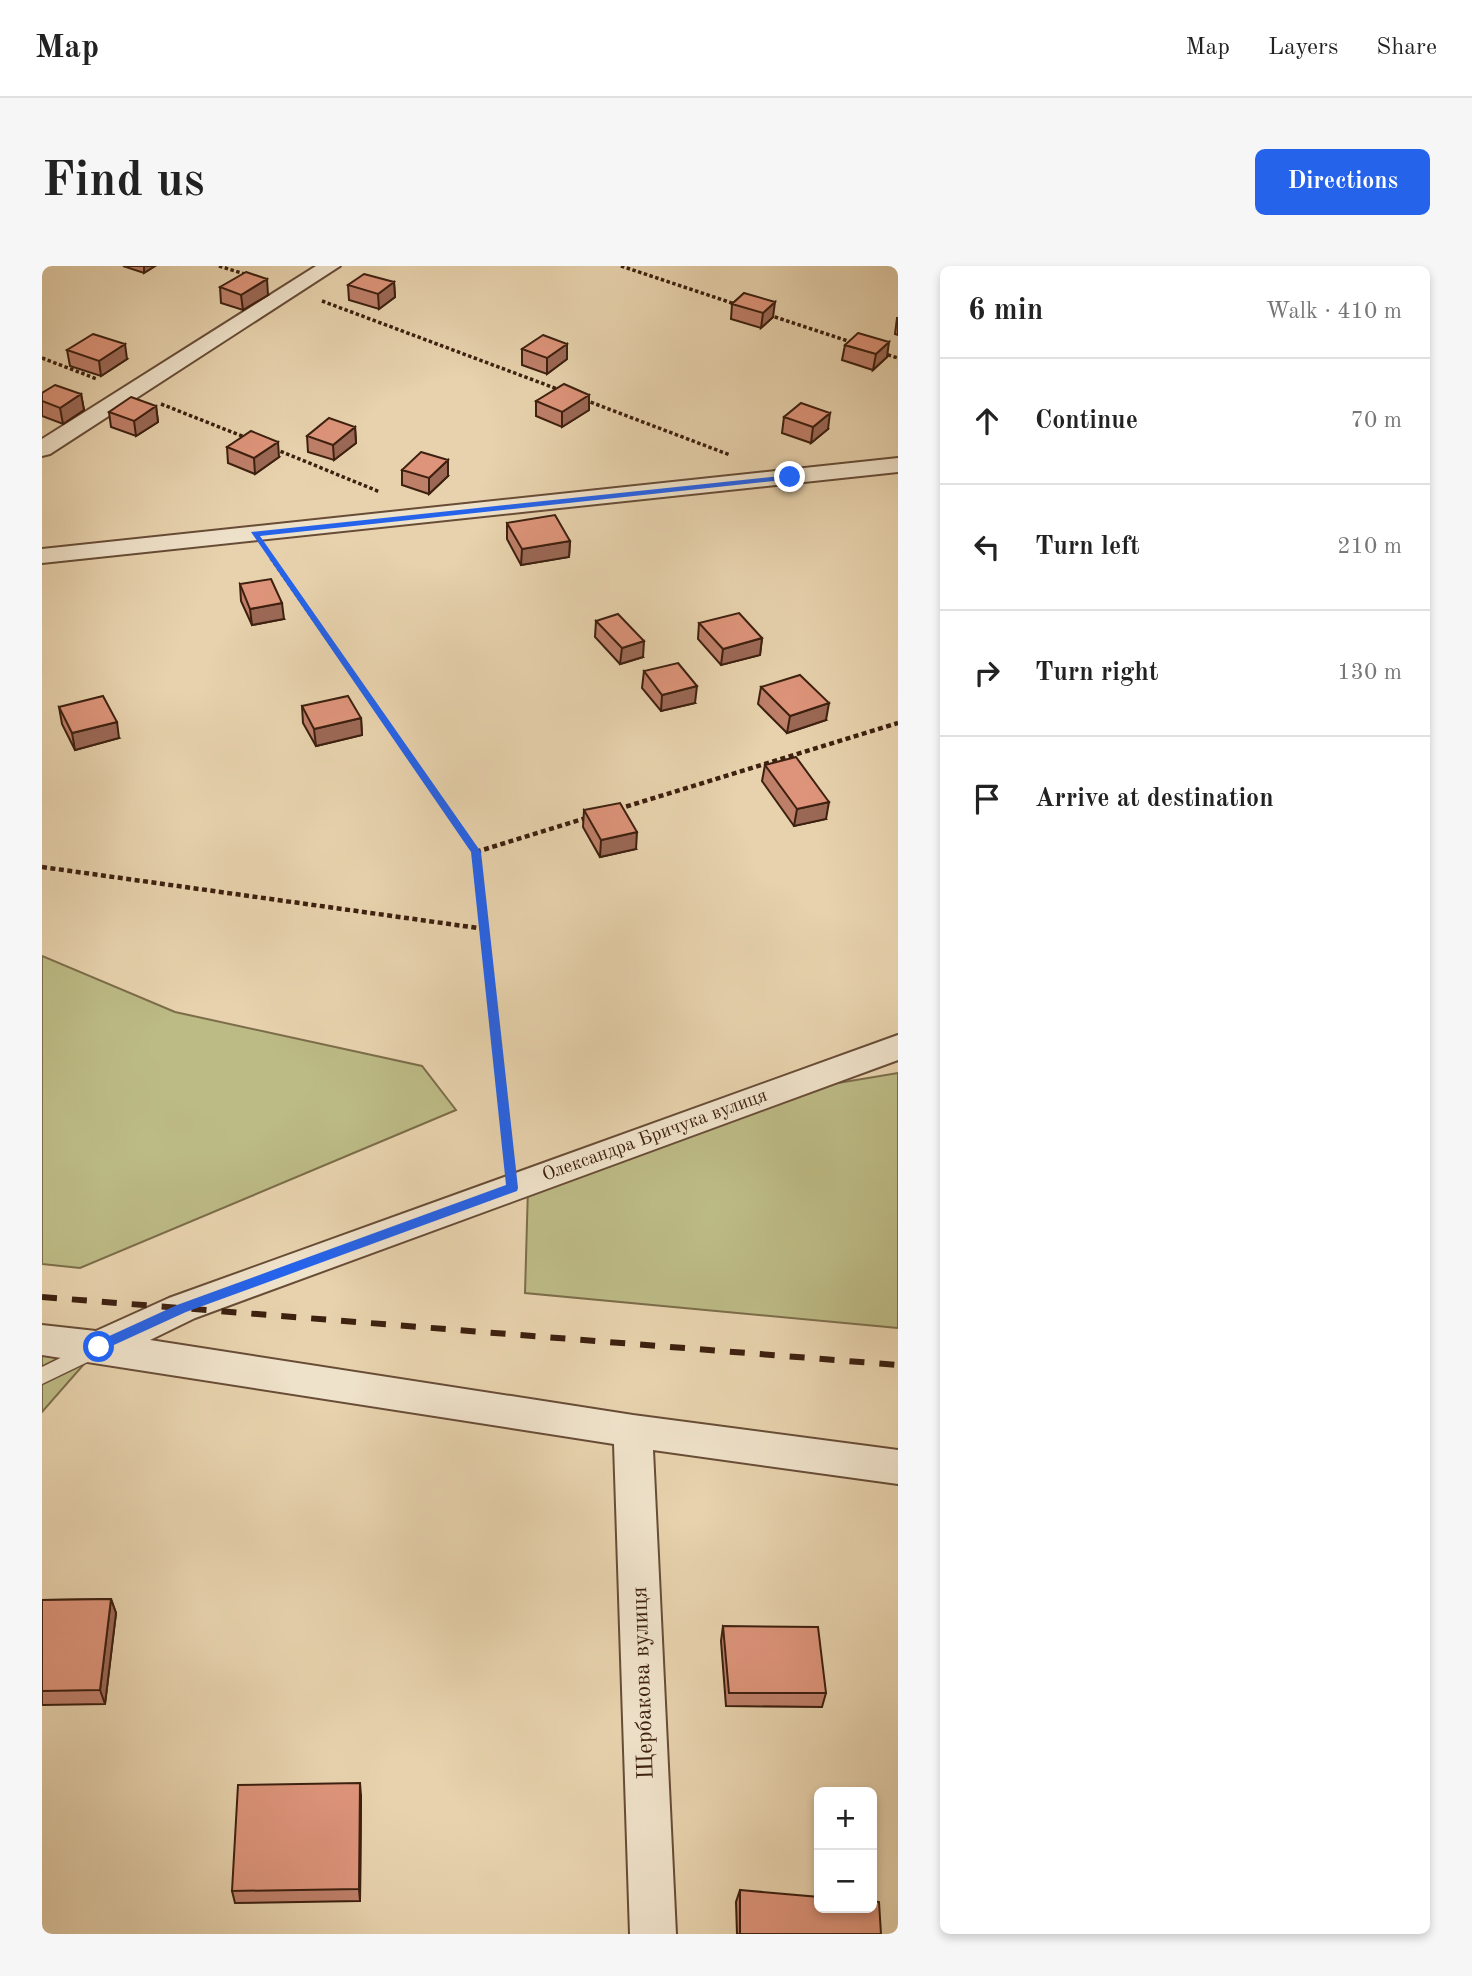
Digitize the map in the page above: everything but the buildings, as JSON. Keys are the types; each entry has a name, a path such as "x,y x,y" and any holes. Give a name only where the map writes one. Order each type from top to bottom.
{"street":[{"path":"42,449 331,266"},
{"path":"42,556 898,466"},
{"name":"Олександра Бричука вулиця","path":"99,1347 182,1308 898,1047"},
{"path":"42,1340 634,1431 898,1467"},
{"name":"Щербакова вулиця","path":"634,1431 653,1934"}],"lane":[{"path":"42,1376 99,1347"}],"path":[{"path":"219,266 293,290 568,393"},
{"path":"621,266 740,306"},
{"path":"766,314 858,345"},
{"path":"872,349 898,358"},
{"path":"42,358 259,443"},
{"path":"581,398 790,477"},
{"path":"271,448 436,514"},
{"path":"254,534 476,852 513,1188"},
{"path":"608,812 898,723"},
{"path":"476,852 595,816"},
{"path":"42,867 485,929"}],"shaded area":[{"path":"42,956 175,1012 422,1066 456,1110 80,1268 42,1264"},
{"path":"898,1073 898,1328 525,1293 528,1187 790,1091"},
{"path":"42,1340 99,1347 42,1412"}],"railway":[{"path":"42,1297 898,1365"}],"route":[{"path":"99,1347 182,1308 513,1188 476,852 254,534 790,477"}]}
